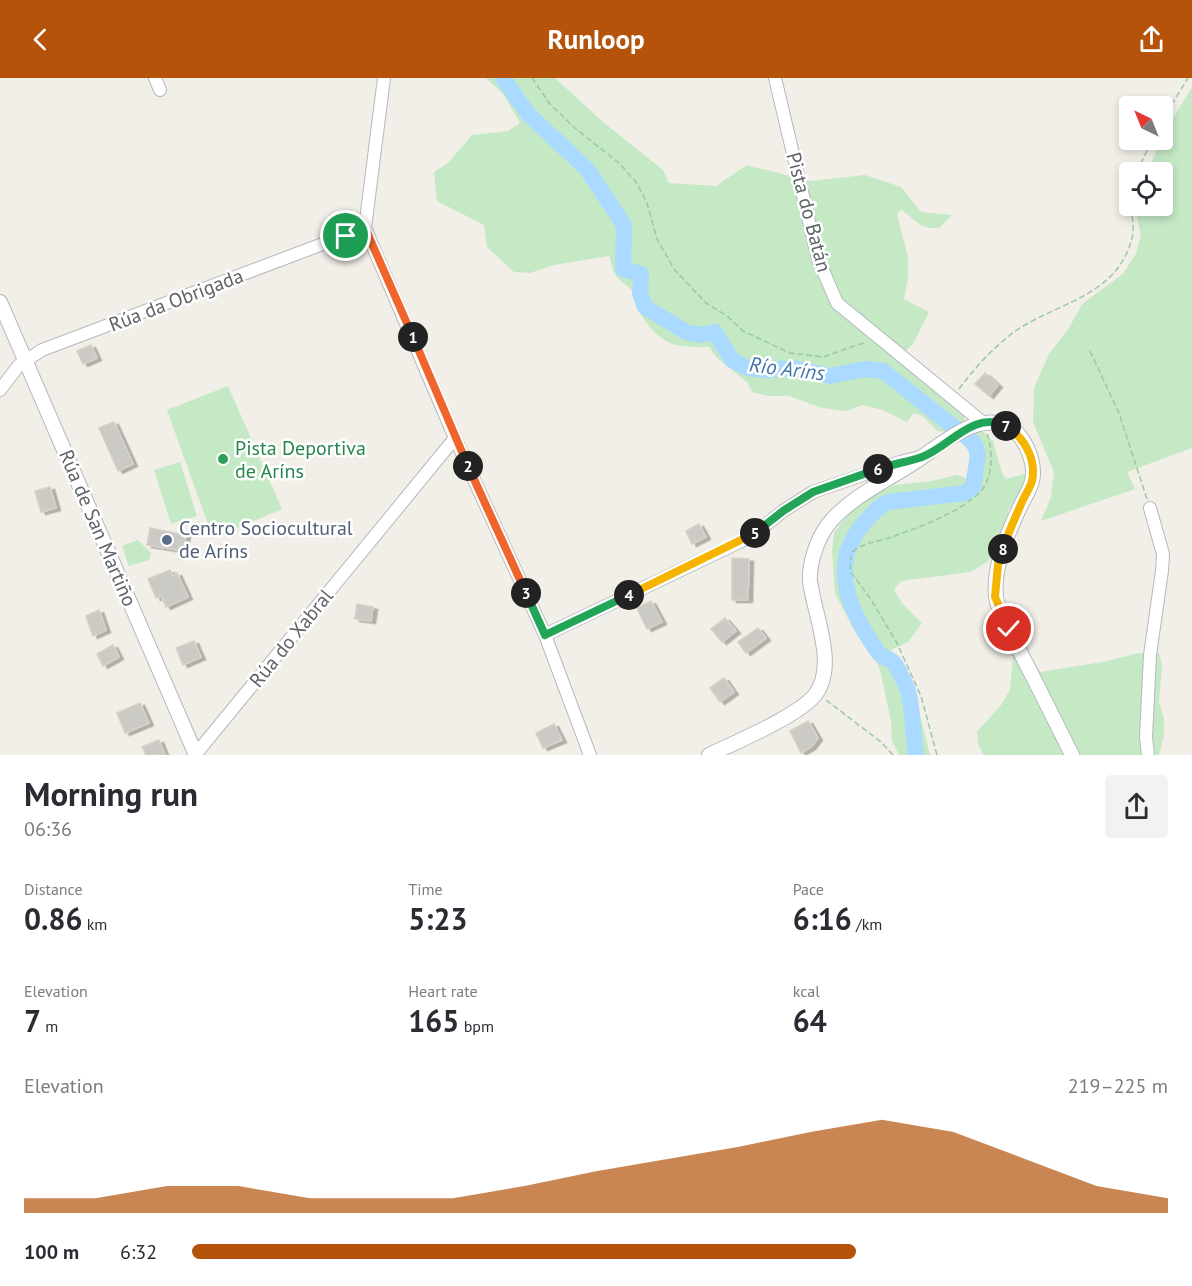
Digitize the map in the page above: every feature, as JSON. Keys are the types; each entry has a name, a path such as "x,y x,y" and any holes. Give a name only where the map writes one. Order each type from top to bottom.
{"street":[{"path":"384,78 365,228 455,438 545,635 591,755"},
{"name":"Pista do Batán","path":"775,78 818,259 837,303 953,397 976,425"},
{"name":"Rúa da Obrigada","path":"0,390 26,360 42,351 365,228"},
{"name":"Rúa de San Martiño","path":"0,302 196,755"},
{"path":"709,755 804,707 817,693 824,676 825,659 810,579 813,553 826,527 844,507 939,446 976,425 1002,424 1016,432 1027,448 1032,462 1032,481 1009,531 998,565 995,597 1072,755"},
{"name":"Rúa do Xabral","path":"196,755 455,438"},
{"path":"545,635 752,536 783,511 813,492 924,456"},
{"path":"1148,755 1146,737 1150,655 1163,554 1150,508"}],"path":[{"path":"532,78 550,104 576,129 619,164 636,182 647,203 657,239 674,269 706,303 728,316 743,331 790,353 823,357 879,338"},
{"path":"1173,102 1188,78"},
{"path":"953,397 988,355 1010,334 1032,321 1085,297 1112,274 1125,256 1133,236 1132,216"},
{"path":"1090,351 1119,413 1150,508"},
{"path":"937,755 921,696 897,643 870,598 850,571 851,553 860,545 902,533 943,516 979,494 990,472 991,444 976,425"},
{"path":"817,693 893,755"}],"green space":[{"path":"486,78 555,78 603,122 663,170 669,183 716,186 747,165 809,181 865,175 901,187 921,212 952,215 939,228 931,228 921,225 901,210 897,214 908,257 908,278 904,299 929,312 913,344 904,352 966,414 963,424 949,432 937,431 923,416 914,413 907,422 883,410 862,405 847,411 822,408 789,396 768,396 752,392 748,383 716,357 709,347 687,347 670,343 655,333 642,316 631,290 612,269 609,256 554,265 530,273 514,272 487,247 484,225 437,201 434,172 448,163 472,135 508,131 520,123 504,95"},
{"path":"1192,87 1192,448 1127,472 1135,489 1041,521 1051,497 1054,472 1033,422 1034,388 1049,354 1069,328 1082,304 1123,274 1136,253 1141,235 1137,216 1173,216 1173,162 1151,162 1157,150 1173,150 1173,118"},
{"name":"Pista Deportiva de Aríns","path":"228,386 282,509 213,538 167,410"},
{"path":"981,430 993,441 1002,473 1006,479 1024,474 1027,481 1008,511 1007,523 999,546 987,562 970,572 901,581 894,590 902,603 922,623 908,642 891,650 913,689 930,755 899,755 892,741 891,721 880,670 873,653 857,636 835,593 832,551 834,533 850,512 875,494 895,485 932,481 956,475 966,478 970,476 969,451 961,442"},
{"path":"180,462 197,516 171,524 154,470"},
{"path":"138,540 151,553 149,560 129,566 122,546"},
{"path":"1139,653 1159,653 1162,666 1159,702 1164,719 1164,735 1159,755 984,755 979,747 977,732 1001,705 1010,690 1013,654 1028,656 1040,672 1103,662"}],"building":[{"path":"91,345 97,358 83,364 77,351"},
{"path":"985,373 998,385 989,396 975,384"},
{"path":"114,422 133,464 118,471 99,428"},
{"path":"50,487 56,508 41,512 35,491"},
{"path":"699,524 706,537 692,544 686,531"},
{"name":"Centro Sociocultural de Aríns","path":"150,528 186,535 183,551 147,545"},
{"path":"732,558 749,559 748,600 732,600"},
{"path":"170,570 173,576 177,573 188,597 166,607 161,596 156,598 148,579"},
{"path":"651,601 662,622 647,629 637,608"},
{"path":"357,604 373,607 371,621 355,619"},
{"path":"99,610 106,630 93,636 86,616"},
{"path":"725,618 736,631 722,642 711,629"},
{"path":"758,628 766,638 746,653 738,642"},
{"path":"194,641 201,657 183,665 176,648"},
{"path":"113,645 119,657 103,666 97,654"},
{"path":"724,678 734,692 720,702 710,688"},
{"path":"140,703 149,723 125,733 117,713"},
{"path":"808,721 818,738 811,747 801,753 790,731"},
{"path":"554,724 562,740 543,748 536,733"},
{"path":"159,740 165,755 146,755 142,747"}],"waterway":[{"name":"Río Aríns","path":"503,78 529,115 587,169 624,225 623,269 641,274 640,294 645,307 686,332 700,335 715,332 732,360 747,368 765,370 794,368 830,376 864,369 883,371 974,443 978,455 973,487 965,493 888,502 878,508 864,523 853,539 847,555 845,572 847,588 859,621 880,654 895,664 908,691 916,755"}],"place":[{"name":"Pista Deportiva de Aríns","path":"223,459"},
{"name":"Centro Sociocultural de Aríns","path":"167,540"}],"route":[{"path":"346,236 365,228 374,245 455,438 545,635 752,536 783,511 813,492 924,456 969,427 982,422 1002,424 1016,432 1027,448 1032,462 1032,481 1009,531 998,565 995,597 1009,629"}]}
